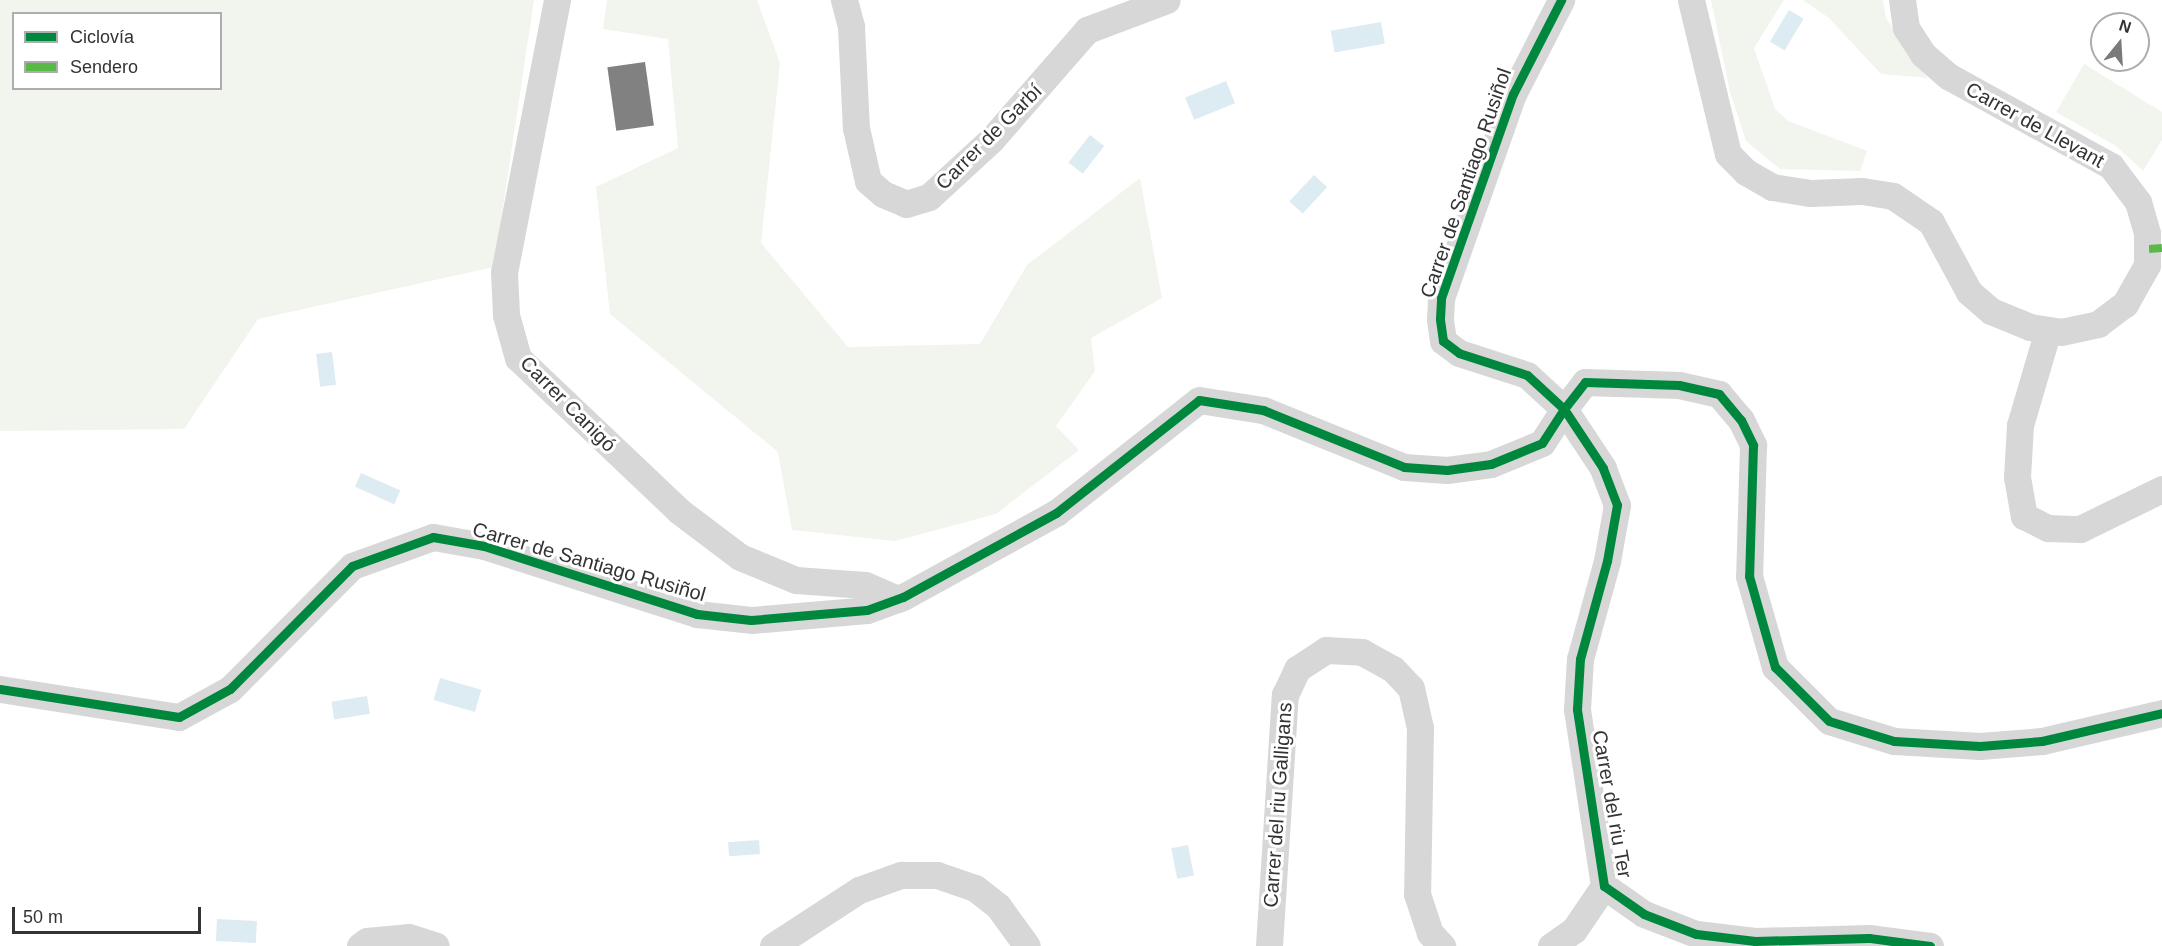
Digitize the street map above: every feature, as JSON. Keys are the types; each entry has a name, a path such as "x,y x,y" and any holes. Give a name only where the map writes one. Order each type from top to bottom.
{"street":[{"name":"Carrer Canigó","path":"557,0 504,272 506,315 518,358 679,512 740,557 796,580 866,585 898,599"},
{"name":"Carrer de Garbí","path":"844,0 851,27 856,128 868,181 884,194 906,204 929,197 992,139 1087,30 1167,0"},
{"name":"Carrer de Santiago Rusiñol","path":"0,689 179,717 230,689 352,566 433,537 484,546 697,614 751,620 867,610 898,599 1056,513 1199,400 1263,410 1404,466 1447,470 1491,464 1542,443 1564,409 1527,375 1459,353 1443,341 1440,319 1441,298 1513,94 1560,0"},
{"name":"Carrer de Llevant","path":"1691,0 1728,154 1746,172 1772,187 1893,196 1931,222 1969,292 1991,312 2061,332 2098,324 2125,304 2147,265 2147,233 2138,202 2111,166 1948,76 1923,54 1906,27 1902,0"},
{"path":"2048,330 2020,425 2017,477 2024,516 2048,528 2080,529 2162,489"},
{"path":"1564,409 1585,382 1679,385 1719,394 1741,420 1753,445 1749,576 1775,667 1829,721 1894,741 1980,746 2042,741 2162,713"},
{"name":"Carrer del riu Ter","path":"1564,409 1603,468 1617,505 1607,561 1580,660 1577,709 1604,886 1644,914 1696,934 1755,941 1869,938 1930,946"},
{"name":"Carrer del riu Galligans","path":"1269,946 1285,695 1297,669 1326,650 1362,652 1393,669 1411,688 1420,728 1417,894 1430,933 1442,946"},
{"path":"773,946 858,890 901,875 937,875 975,888 1010,920 1027,946"},
{"path":"1551,946 1574,930 1604,886"},
{"path":"360,946 368,941 409,937 436,946"}],"shaded area":[{"path":"0,0 534,0 494,267 258,319 184,429 0,431"},
{"path":"607,0 757,0 780,63 761,243 848,347 980,344 1027,265 1140,178 1162,298 1091,338 1095,371 1056,426 1079,450 996,514 895,541 792,530 778,452 610,314 596,187 678,148 668,39 603,29"},
{"path":"1711,0 1784,0 1754,48 1775,109 1788,121 1867,151 1860,171 1780,169 1746,141 1730,92"},
{"path":"1803,0 1883,0 1886,18 1928,78 1881,74 1829,18"},
{"path":"1789,10 1804,19 1785,50 1770,42"},
{"path":"1381,22 1385,44 1335,53 1331,31"},
{"path":"2084,64 2090,68 2090,72 2097,72 2162,112 2162,140 2143,171 2116,146 2056,112"},
{"path":"1226,81 1235,103 1194,120 1185,97"},
{"path":"1090,135 1104,146 1083,174 1068,163"},
{"path":"1314,175 1327,187 1303,214 1289,201"},
{"path":"332,352 336,385 320,387 316,354"},
{"path":"361,473 400,490 394,504 355,487"},
{"path":"440,678 481,690 475,712 434,700"},
{"path":"367,696 370,714 334,719 331,702"},
{"path":"759,840 760,854 729,856 728,842"},
{"path":"1188,845 1194,875 1177,879 1171,848"},
{"path":"217,919 257,921 256,943 216,941"}],"building":[{"path":"645,62 654,125 616,131 607,67"}],"marked path":[{"path":"2149,249 2162,248"}],"cycle path":[{"path":"0,689 179,717 230,689 352,566 433,537 484,546 697,614 751,620 867,610 903,597 1056,513 1199,400 1263,410 1404,467 1447,470 1491,464 1542,443 1564,409 1527,375 1459,353 1443,341 1440,319 1441,298 1513,94 1561,0"},
{"path":"1930,946 1869,938 1755,941 1696,934 1644,914 1604,886 1577,709 1580,659 1607,561 1617,505 1603,468 1564,409 1585,382 1679,385 1719,394 1741,420 1753,445 1749,576 1775,667 1829,721 1894,741 1980,746 2042,741 2162,713"}]}
